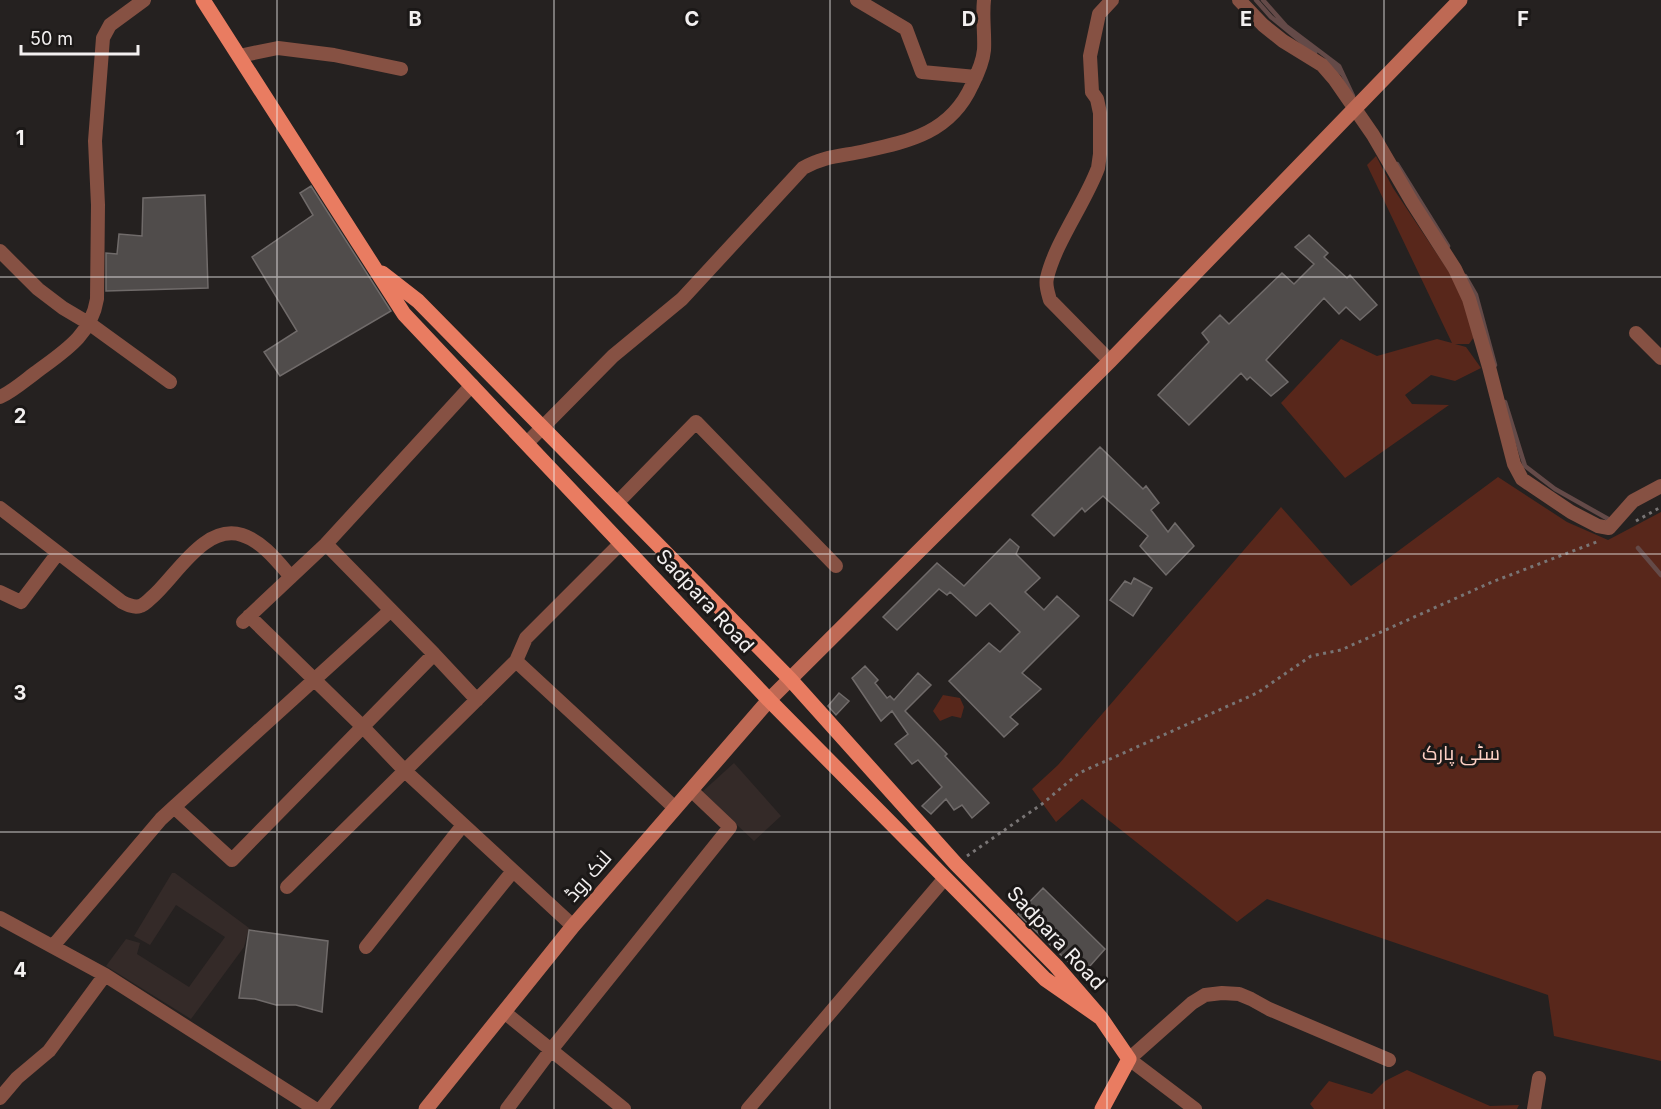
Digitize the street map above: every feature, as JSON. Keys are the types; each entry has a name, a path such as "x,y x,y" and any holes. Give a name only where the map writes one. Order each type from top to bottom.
{"main road":[{"path":"203,0 372,265"},
{"name":"لنک روڈ","path":"426,1109 573,926 769,700 1110,361 1460,0"},
{"name":"Sadpara Road","path":"372,265 404,314 769,700 1046,979 1101,1018"},
{"name":"Sadpara Road","path":"372,265 418,301 790,679 956,864 1056,966 1101,1018"},
{"path":"1101,1018 1130,1059 1102,1109"}],"street":[{"path":"0,397 65,351 83,333 95,314 98,205 95,141 104,38 111,25 144,0"},
{"path":"857,0 906,29 922,72 976,77"},
{"path":"527,443 613,356 682,299 803,168 824,158 864,151 930,131 955,114 968,96 984,51 982,15 984,0"},
{"path":"1110,361 1050,300 1046,279 1055,255 1098,168 1100,113 1097,99 1092,92 1090,56 1099,14 1112,0"},
{"path":"1239,0 1263,25 1283,41 1322,65 1335,80 1373,135 1465,286 1514,464 1522,479 1571,512 1598,526 1609,528 1633,501 1661,486"},
{"path":"239,56 278,48 334,54 401,69"},
{"path":"0,251 38,289 170,382"},
{"path":"1636,333 1661,358"},
{"path":"472,385 326,544 246,619 315,680 405,771 573,926"},
{"path":"617,503 696,422 836,566"},
{"path":"0,508 122,602 134,607 142,606 157,593 198,548 215,537 228,534 242,535 258,545 291,577"},
{"path":"287,887 516,662 526,638 621,543"},
{"path":"326,544 435,654 477,700"},
{"path":"0,592 21,602 58,553"},
{"path":"53,946 161,819 391,610"},
{"path":"174,807 232,860 435,654"},
{"path":"516,662 675,808"},
{"path":"507,1109 551,1050 730,828 691,790"},
{"path":"366,947 463,825"},
{"path":"321,1109 513,871"},
{"path":"748,1109 945,878"},
{"path":"0,918 105,975 315,1109"},
{"path":"0,1098 17,1078 49,1051 105,975"},
{"path":"1195,1109 1130,1059 1192,1003 1205,995 1239,994 1389,1060"},
{"path":"504,1012 624,1109"},
{"path":"1534,1109 1539,1078"}],"path":[{"path":"1631,524 1661,507"},
{"path":"956,864 1042,804 1079,773 1257,693 1311,656 1341,650 1491,582 1600,540"}],"shaded area":[{"path":"734,763 781,816 754,841 702,792"},
{"path":"172,873 249,928 244,947 191,1019 106,966 126,939 140,943 137,954 189,987 225,937 176,905 150,945 134,936"}],"green space":[{"path":"1376,156 1393,188 1459,287 1474,337 1469,344 1455,344 1466,347 1481,368 1455,381 1431,375 1405,395 1412,404 1449,405 1345,478 1281,403 1341,339 1377,356 1437,339 1452,343 1367,165"},
{"name":"سٹی پارک","path":"1498,477 1567,522 1608,540 1661,512 1661,1061 1554,1036 1548,995 1267,899 1237,922 1082,799 1056,822 1032,789 1058,765 1281,507 1351,586"},
{"path":"943,695 960,698 964,707 961,718 952,716 940,721 933,711"},
{"path":"1407,1070 1490,1106 1519,1105 1517,1109 1314,1109 1310,1104 1329,1081 1372,1094 1385,1081"}],"building":[{"path":"311,186 391,311 280,376 264,352 297,331 252,257 313,215 300,193"},
{"path":"205,195 208,288 106,291 106,253 117,254 119,234 142,236 143,198"},
{"path":"1309,235 1328,253 1324,257 1347,278 1350,275 1377,305 1360,320 1346,307 1339,314 1324,298 1266,360 1288,382 1271,396 1250,377 1247,380 1241,373 1189,425 1158,395 1209,342 1202,333 1220,315 1229,324 1282,273 1294,284 1314,264 1295,247"},
{"path":"1100,447 1143,489 1146,486 1159,503 1151,510 1168,532 1175,523 1194,546 1166,575 1140,546 1148,536 1103,496 1085,512 1082,508 1054,536 1032,515"},
{"path":"1010,539 1019,547 1016,554 1040,578 1025,592 1044,610 1057,596 1079,616 1022,673 1041,689 1010,717 1018,724 1004,737 949,681 989,643 1000,652 1020,632 990,603 976,616 950,592 947,595 939,589 897,630 883,617 937,563 964,586"},
{"path":"1134,578 1152,588 1133,616 1110,600 1125,581 1131,584"},
{"path":"865,666 878,680 875,683 887,698 890,696 894,700 918,673 931,685 905,711 947,754 945,756 989,803 972,818 962,805 954,810 946,799 931,814 922,806 942,787 918,760 912,764 895,744 908,734 892,711 881,721 852,678"},
{"path":"839,693 849,701 836,715 828,706"},
{"path":"1043,888 1105,949 1082,975 1018,914"},
{"path":"249,930 328,941 322,1012 296,1005 276,1005 255,999 239,998"}],"waterway":[{"path":"1256,0 1271,17 1315,53"},
{"path":"1263,0 1286,26 1339,66 1353,96"},
{"path":"1326,61 1341,73"},
{"path":"1397,164 1448,246"},
{"path":"1465,276 1476,295 1495,365"},
{"path":"1505,402 1525,466 1555,489 1610,520"},
{"path":"1638,548 1661,575"}]}
